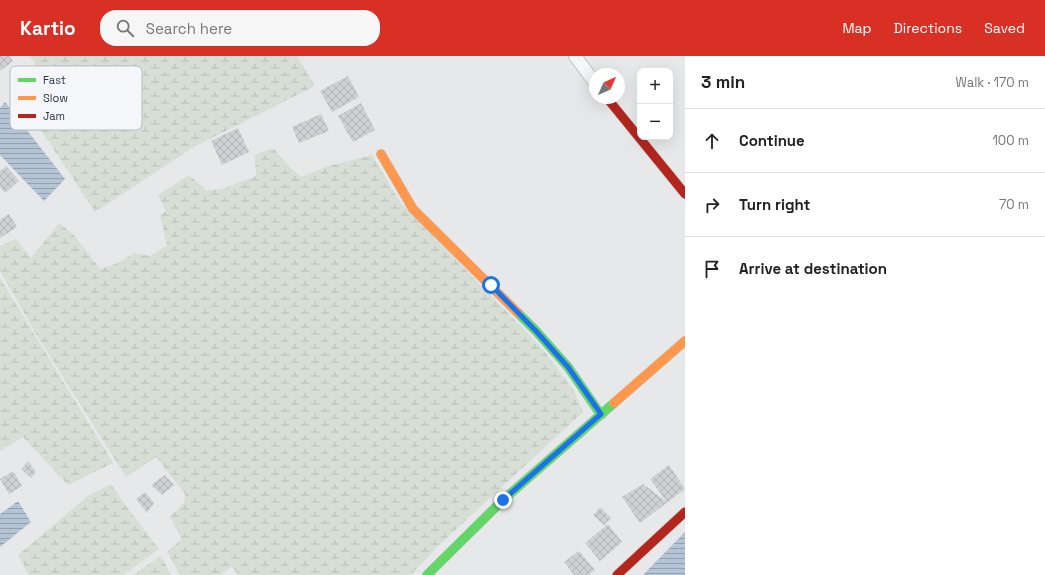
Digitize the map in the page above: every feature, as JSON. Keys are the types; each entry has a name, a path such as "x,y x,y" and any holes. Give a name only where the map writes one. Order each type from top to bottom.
{"street":[{"path":"575,56 589,75"},
{"path":"612,104 685,194"},
{"path":"380,154 413,209 536,331 568,367 601,414"},
{"path":"427,575 503,500 685,341"},
{"path":"617,575 685,512"}],"green space":[{"path":"30,56 297,56 315,86 194,147 95,212 41,130 142,130 142,66 36,66"},
{"path":"273,148 301,177 328,166 372,155 400,202 541,347 574,391 583,412 439,545 411,575 238,575 232,566 220,575 180,575 167,552 182,539 170,517 184,502 185,494 156,457 126,477 39,339 0,271 0,246 16,239 31,258 59,223 74,235 100,269 118,263 134,253 151,256 167,245 160,216 166,211 158,195 189,175 206,190 222,189 256,176 255,155"},
{"path":"0,278 113,463 68,485 23,437 0,451"},
{"path":"111,484 159,549 123,575 29,575 18,555 88,496"},
{"path":"161,556 171,575 133,575"}],"water":[{"path":"5,102 10,108 10,130 27,130 65,179 44,201 0,155 0,108"},
{"path":"18,501 31,522 0,547 0,514"},
{"path":"685,532 685,575 643,575"}],"building":[{"path":"0,56 9,56 13,61 0,71"},
{"path":"348,76 359,97 332,112 320,91"},
{"path":"361,103 375,130 353,142 338,116"},
{"path":"321,114 329,131 299,143 292,127"},
{"path":"238,128 249,152 222,165 211,141"},
{"path":"6,166 19,181 5,193 0,187 0,171"},
{"path":"9,214 17,227 0,238 0,220"},
{"path":"28,461 36,472 31,478 21,469"},
{"path":"669,465 685,489 640,523 622,497 643,484 667,502 650,479"},
{"path":"13,471 22,486 9,494 0,479"},
{"path":"165,475 174,485 162,495 151,485"},
{"path":"145,492 154,503 147,513 136,499"},
{"path":"600,507 611,518 604,525 593,515"},
{"path":"608,524 622,542 600,561 585,543"},
{"path":"579,551 595,570 588,575 574,575 564,562"}],"traffic: fast":[{"path":"518,313 568,367 601,415"},
{"path":"427,575 503,500 614,403"}],"traffic: slow":[{"path":"381,154 413,209 518,313"},
{"path":"614,403 685,341"}],"traffic: jam":[{"path":"612,104 685,194"},
{"path":"617,575 685,512"}],"route":[{"path":"491,285 536,331 568,367 601,414 503,500"}]}
